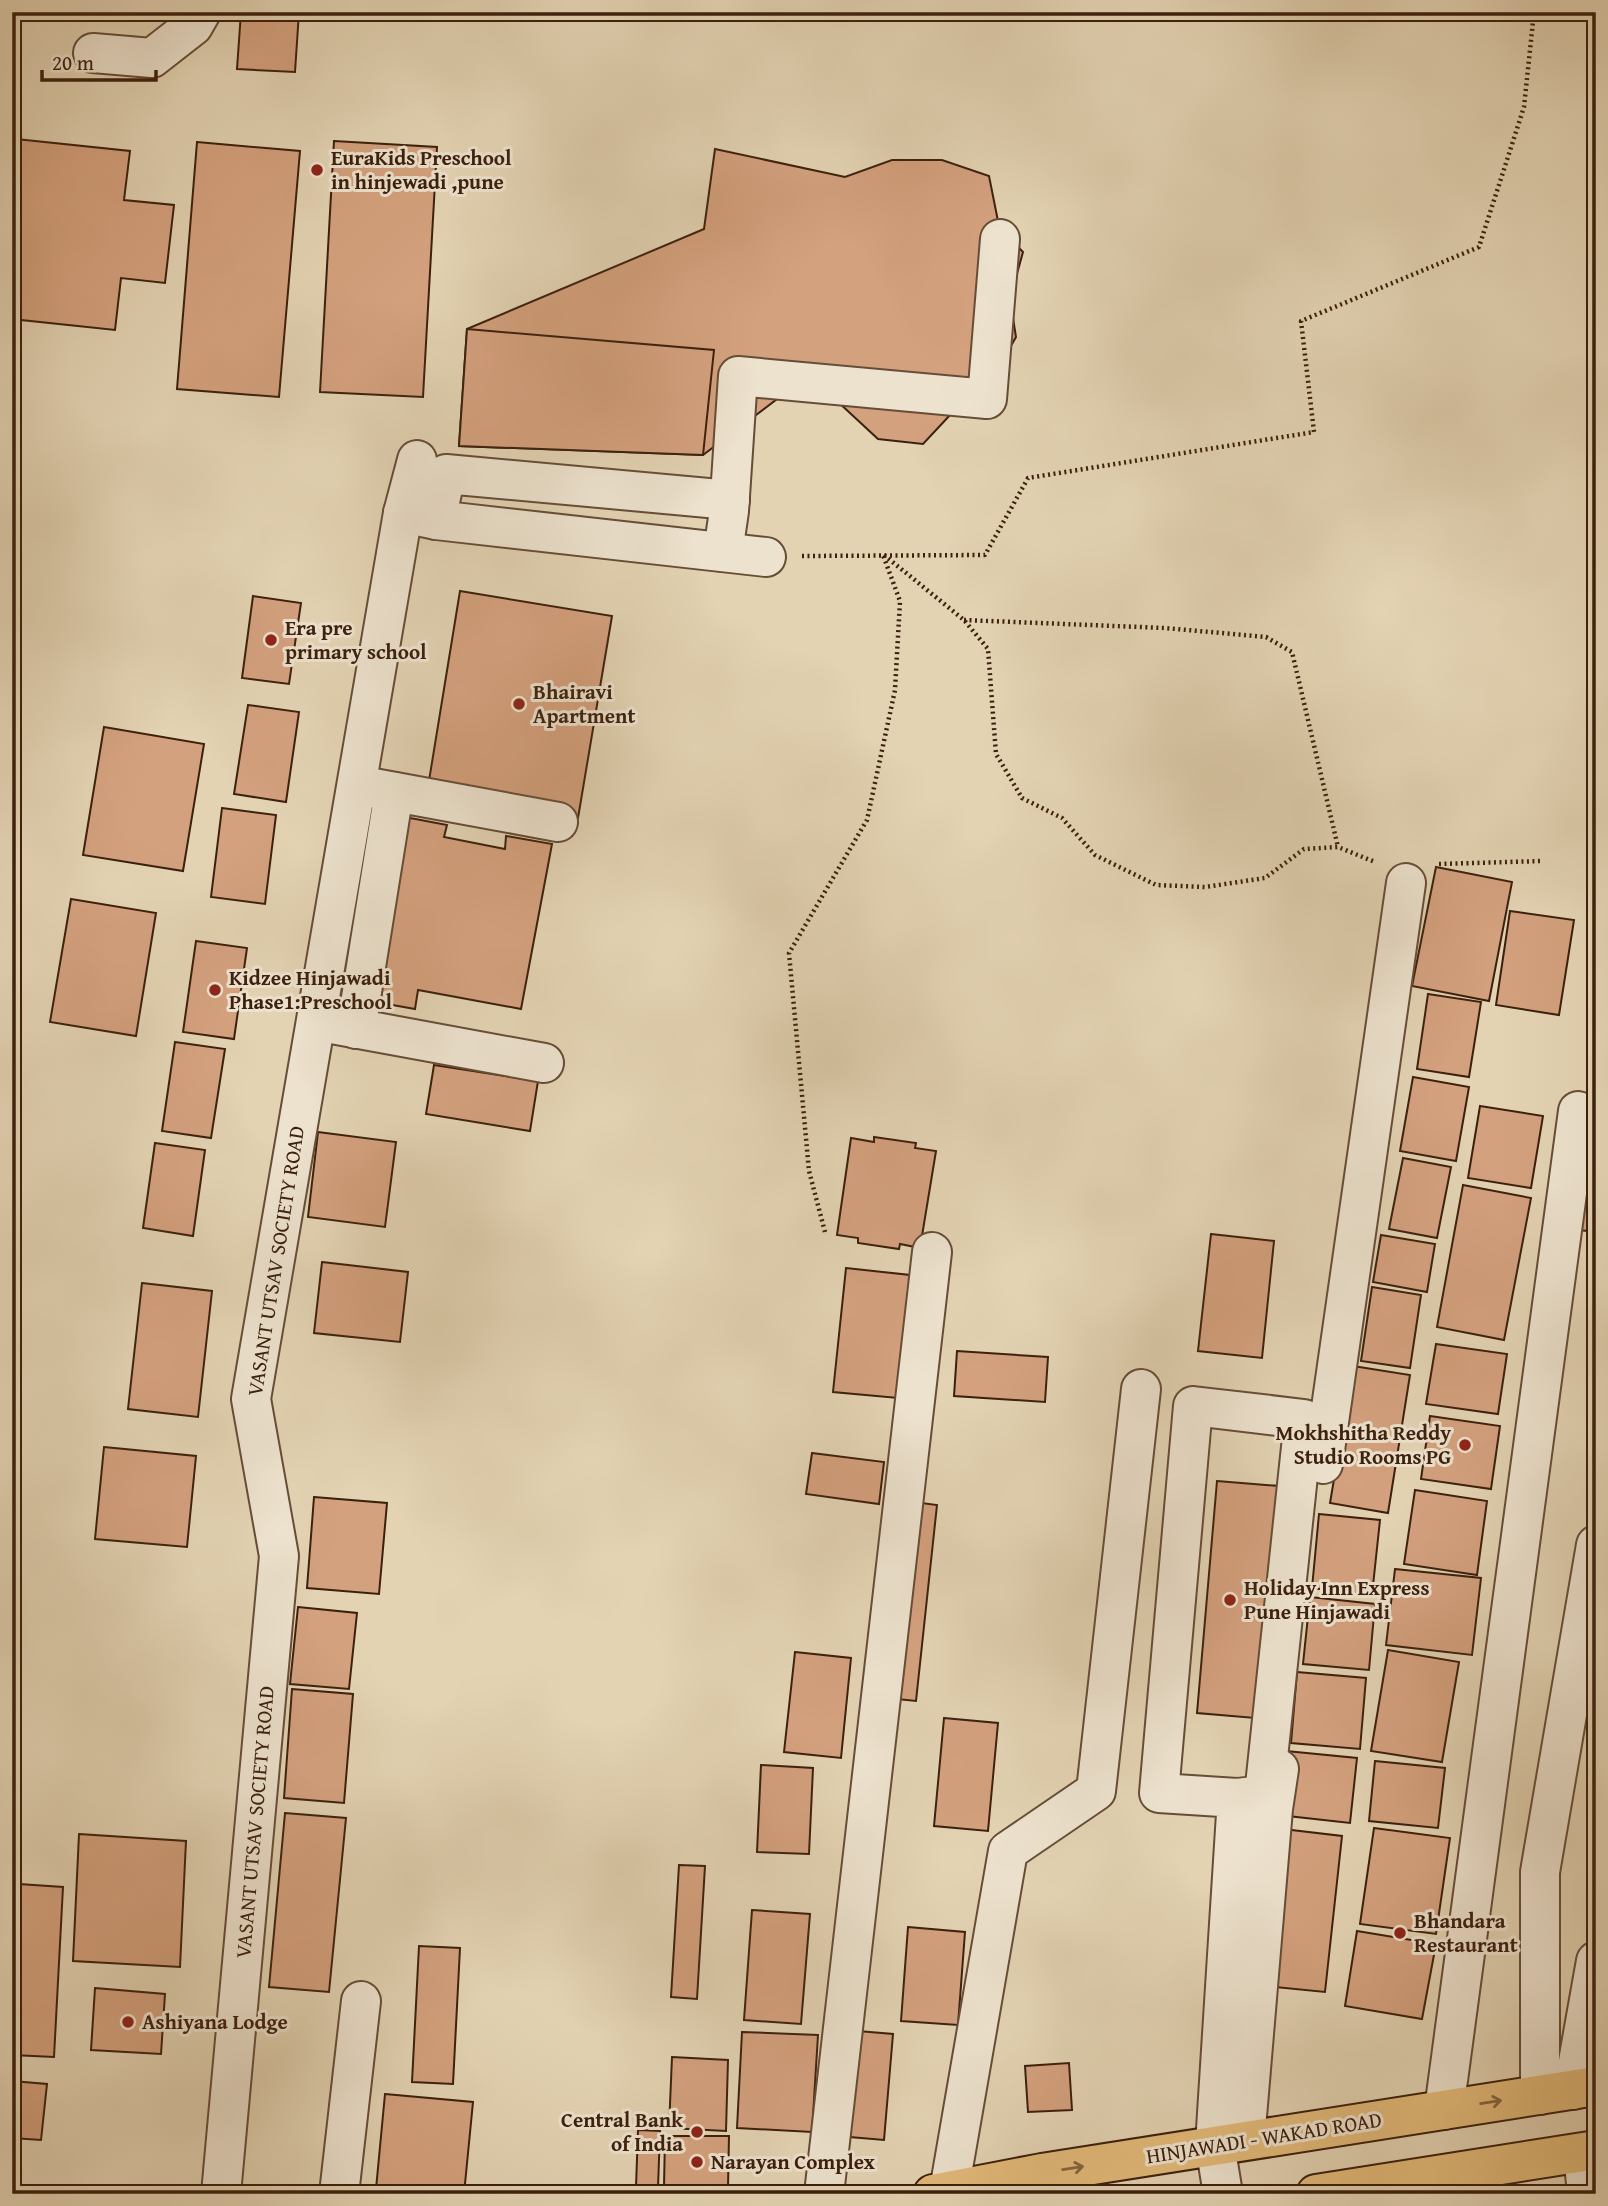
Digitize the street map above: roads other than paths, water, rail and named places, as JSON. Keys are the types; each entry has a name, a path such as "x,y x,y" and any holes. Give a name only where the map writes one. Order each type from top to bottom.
{"main road":[{"name":"HINJAWADI - WAKAD ROAD","path":"941,2192 1230,2143 1570,2090"},
{"path":"1316,2194 1589,2152"}],"street":[{"path":"93,53 152,58 193,26 201,12"},
{"path":"723,552 730,500 738,376 987,399 1000,239"},
{"name":"VASANT UTSAV SOCIETY ROAD","path":"221,2194 279,1556 251,1399 356,785 419,516 417,460"},
{"path":"730,500 446,474 419,516 766,557"},
{"path":"356,785 558,822"},
{"path":"372,1032 394,792"},
{"path":"1223,2194 1273,1809 1409,871"},
{"path":"314,1033 372,1032 544,1063"},
{"path":"1444,2110 1578,1111"},
{"path":"824,2194 933,1252"},
{"path":"941,2192 1008,1851 1096,1791 1141,1389"},
{"path":"1193,1406 1304,1419 1264,1796 1237,1798 1159,1793 1193,1406"},
{"path":"1570,2090 1540,1872 1596,1545"},
{"path":"1230,2143 1237,1798"},
{"path":"1570,2090 1596,1961"},
{"path":"339,2194 361,2001"},
{"path":"1587,2194 1589,2152"}],"place":[{"name":"EuraKids Preschool in hinjewadi ,pune","path":"317,170"},
{"name":"Era pre primary school","path":"271,640"},
{"name":"Bhairavi Apartment","path":"519,704"},
{"name":"Kidzee Hinjawadi Phase1:Preschool","path":"215,990"},
{"name":"Mokhshitha Reddy Studio Rooms PG","path":"1465,1445"},
{"name":"Holiday Inn Express Pune Hinjawadi","path":"1230,1600"},
{"name":"Bhandara Restaurant","path":"1400,1933"},
{"name":"Ashiyana Lodge","path":"128,2022"},
{"name":"Central Bank of India","path":"697,2132"},
{"name":"Narayan Complex","path":"697,2162"}]}
